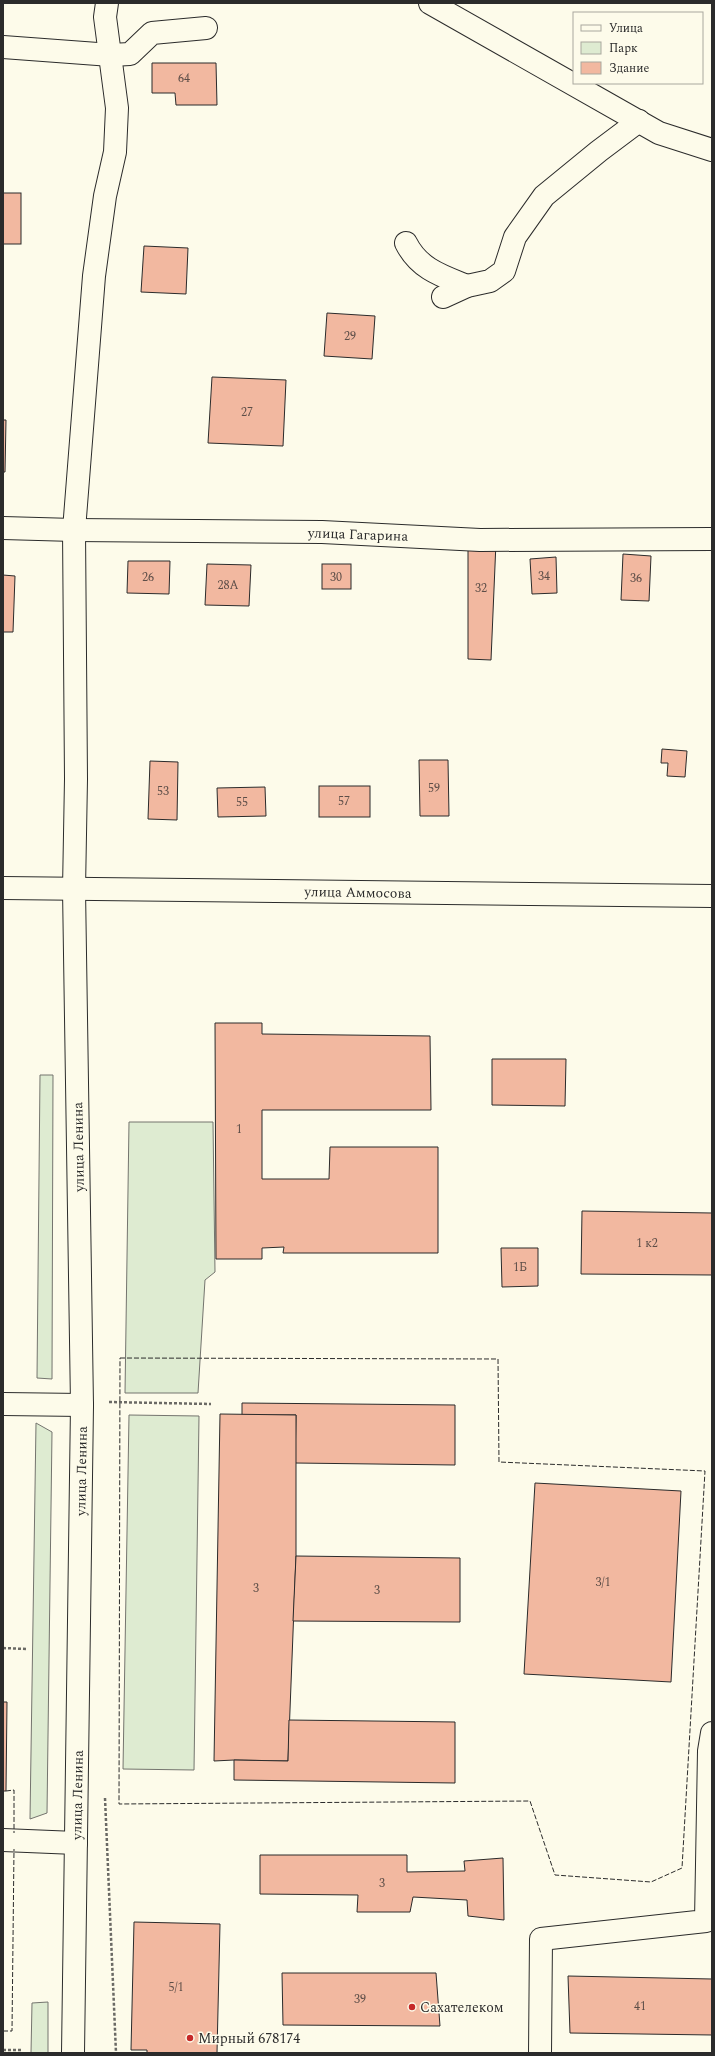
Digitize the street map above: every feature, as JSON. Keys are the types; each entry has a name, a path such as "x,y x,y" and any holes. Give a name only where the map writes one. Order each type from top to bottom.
{"street":[{"name":"улица Ленина","path":"73,2053 82,1405 74,889 76,771 74,530 94,276 105,196 115,152 118,108 105,17 107,3"},
{"path":"430,3 573,83"},
{"path":"3,46 111,55 130,54 152,34 206,28"},
{"path":"574,84 659,133 712,150"},
{"path":"443,297 467,286 490,281 504,271 516,237 544,196 599,151 640,121"},
{"path":"406,243 412,256 434,273 467,286"},
{"name":"улица Гагарина","path":"3,528 322,532 480,540 712,539"},
{"name":"улица Аммосова","path":"3,888 712,896"},
{"path":"3,1404 82,1405"},
{"path":"540,2053 541,1939 706,1921 709,1751 712,1733"},
{"path":"3,1840 76,1843"}],"path":[{"path":"107,1402 211,1404"},
{"path":"3,1648 26,1649"},
{"path":"3,2050 23,2050"}],"green space":[{"path":"40,1075 53,1075 52,1379 37,1378"},
{"path":"129,1122 213,1122 215,1272 205,1280 198,1393 125,1393"},
{"path":"129,1415 199,1416 194,1770 123,1769"},
{"path":"36,1423 52,1432 47,1813 30,1819"},
{"path":"48,2002 48,2053 31,2053 32,2003"}],"building":[{"path":"152,63 216,63 217,105 176,105 175,93 152,93"},
{"path":"3,193 21,193 21,244 3,244"},
{"path":"144,246 188,248 186,294 141,292"},
{"path":"327,313 375,316 372,359 324,356"},
{"path":"212,377 286,380 283,446 208,443"},
{"path":"3,420 6,420 5,472 3,472"},
{"path":"468,542 496,542 491,660 468,659"},
{"path":"623,554 651,556 649,601 621,600"},
{"path":"556,557 557,593 532,594 530,559"},
{"path":"128,561 170,561 169,594 127,593"},
{"path":"207,564 251,565 249,606 205,605"},
{"path":"322,564 351,564 351,589 322,589"},
{"path":"3,575 15,576 13,632 3,632"},
{"path":"662,749 687,751 685,777 667,776 668,763 661,763"},
{"path":"419,760 448,760 449,816 420,816"},
{"path":"150,761 178,762 177,820 148,819"},
{"path":"319,786 370,786 370,817 319,817"},
{"path":"265,787 266,816 218,817 217,788"},
{"path":"215,1023 262,1023 262,1034 430,1036 431,1110 262,1110 262,1179 329,1179 330,1147 438,1147 438,1253 283,1253 284,1247 262,1248 262,1259 216,1259"},
{"path":"492,1059 566,1059 565,1106 492,1105"},
{"path":"582,1211 712,1213 712,1275 581,1274"},
{"path":"501,1248 538,1248 538,1286 502,1287"},
{"path":"242,1403 455,1405 455,1465 295,1463 296,1415 242,1415"},
{"path":"220,1414 296,1415 296,1556 288,1761 214,1761"},
{"path":"535,1483 681,1491 671,1682 524,1674"},
{"path":"296,1556 460,1558 460,1622 293,1621"},
{"path":"3,1702 7,1702 6,1791 3,1791"},
{"path":"289,1720 455,1722 455,1783 234,1780 234,1760 288,1761"},
{"path":"260,1855 407,1855 407,1872 465,1871 464,1861 503,1858 504,1920 468,1916 467,1900 413,1897 410,1912 357,1912 358,1895 260,1894"},
{"path":"134,1922 220,1924 217,2053 147,2053 147,2050 131,2050"},
{"path":"282,1973 436,1973 440,2026 283,2025"},
{"path":"568,1976 712,1979 712,2035 570,2033"}],"fence":[{"path":"120,1358 498,1359 499,1462 705,1471 682,1868 651,1882 555,1875 530,1801 119,1804 120,1358"},
{"path":"6,1791 14,1790 14,1833"},
{"path":"3,2031 12,2031 14,1849"}],"place":[{"name":"Сахателеком","path":"412,2007"},
{"name":"Мирный 678174","path":"190,2038"}]}
